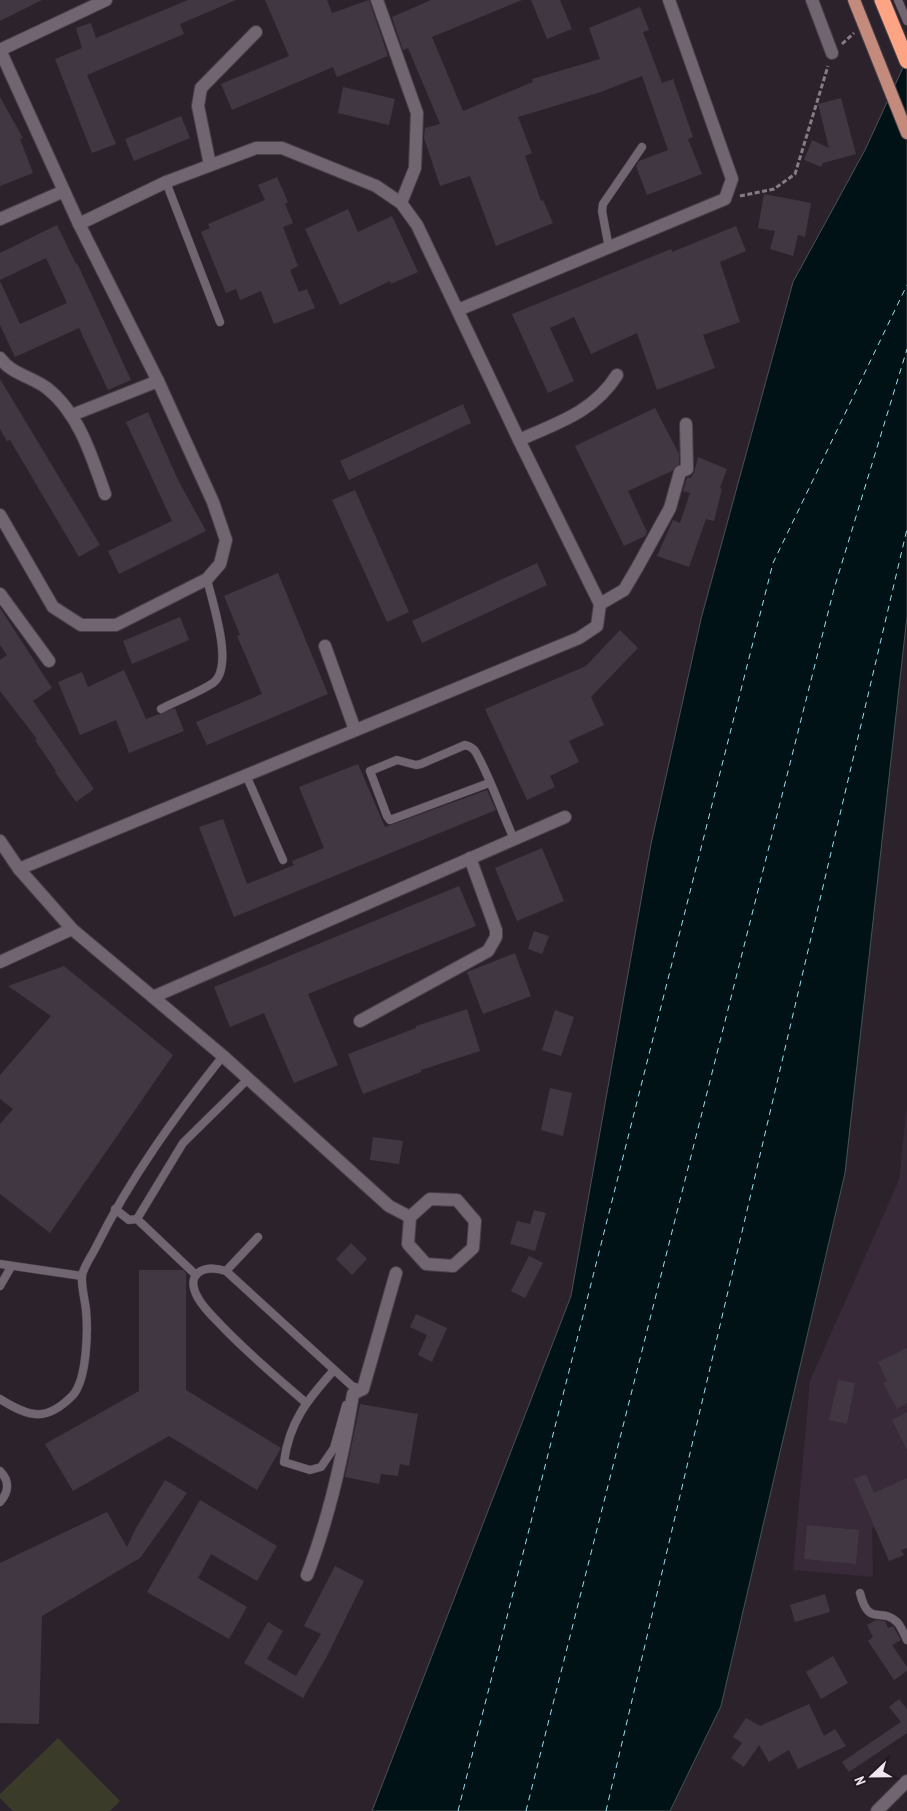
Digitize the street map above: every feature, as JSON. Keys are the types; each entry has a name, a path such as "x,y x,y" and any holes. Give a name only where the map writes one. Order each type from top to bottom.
{"highway":[{"path":"882,0 907,61"}],"main road":[{"path":"854,0 907,133"}],"street":[{"path":"0,515 53,607 81,625 116,625 207,579 220,564 226,540 213,502 158,381 79,224 0,50 106,0"},
{"path":"377,0 417,113 415,168 401,203"},
{"path":"458,310 725,199 732,179 669,0"},
{"path":"812,0 832,53"},
{"path":"210,164 198,106 201,88 256,32"},
{"path":"19,869 579,638 597,626 600,604 519,440 417,225 401,203 376,186 282,148 256,148 166,182 79,224"},
{"path":"0,219 64,191"},
{"path":"0,358 5,365 48,389 72,414 105,494"},
{"path":"519,440 581,412 607,391 617,375"},
{"path":"72,414 158,381"},
{"path":"600,604 624,590 670,508 680,472 687,469 686,424"},
{"path":"0,594 48,661"},
{"path":"326,646 355,730"},
{"path":"153,997 565,817"},
{"path":"0,841 19,869 72,929 223,1056 389,1206 410,1217"},
{"path":"360,1021 488,952 496,937 496,930 470,858"},
{"path":"0,962 72,929"},
{"path":"430,1199 456,1200 475,1221 473,1248 453,1266 426,1264 408,1244 410,1217 430,1199"},
{"path":"307,1575 323,1534 342,1464 354,1394 396,1273"},
{"path":"877,1811 907,1781"}],"lane":[{"path":"898,0 907,21"},
{"path":"609,248 602,212 603,204 642,147"},
{"path":"166,182 220,322"},
{"path":"162,709 215,682 221,672 222,646 207,579"},
{"path":"489,783 390,820 383,808 370,771 392,760 421,764 465,745 474,750 489,783 514,839"},
{"path":"246,775 283,860"},
{"path":"0,1398 19,1410 37,1416 49,1412 74,1394 80,1381 86,1353 86,1313 82,1276 115,1209 179,1111 223,1056"},
{"path":"136,1219 183,1143 248,1079"},
{"path":"115,1209 129,1220 136,1219"},
{"path":"136,1219 196,1275"},
{"path":"226,1271 258,1237"},
{"path":"0,1264 82,1276"},
{"path":"0,1286 11,1267"},
{"path":"305,1402 239,1345 199,1300 195,1291 196,1275 204,1268 214,1267 226,1271 334,1370 358,1387 334,1448 321,1467 310,1470 284,1462 286,1440 305,1402 334,1370"},
{"path":"0,1471 6,1479 8,1487 6,1495 0,1502"},
{"path":"860,1593 864,1606 871,1615 888,1617 897,1622 907,1640"}],"path":[{"path":"725,199 774,189 796,174 832,53"}],"shaded area":[{"path":"907,59 907,616 845,1173 721,1706 670,1811 372,1811 571,1296 651,844 701,619 793,282 865,150"},
{"path":"907,1104 907,1510 872,1528 873,1577 793,1570 810,1381 899,1180"}],"green space":[{"path":"58,1738 120,1801 110,1811 13,1811 0,1798 0,1794"}],"building":[{"path":"0,0 42,0 0,21"},
{"path":"188,0 236,0 180,24 184,34 87,75 116,144 92,153 55,59 82,48 76,28 91,23 96,38"},
{"path":"265,0 327,0 332,13 369,0 388,56 337,77 333,67 232,110 221,84 289,56"},
{"path":"431,0 522,0 432,37 463,111 533,82 532,79 600,59 589,28 640,7 649,30 643,32 662,83 673,79 693,137 688,139 702,174 647,195 636,166 639,161 668,150 642,76 601,92 518,117 532,153 525,156 541,201 543,200 553,223 496,246 470,176 440,186 424,138 425,128 440,124 408,48 403,50 392,17"},
{"path":"531,0 560,0 572,29 547,39"},
{"path":"343,87 395,99 389,125 338,113"},
{"path":"0,97 23,138 20,139 33,173 0,186"},
{"path":"841,98 856,154 823,163 821,167 804,160 812,140 829,148 818,104"},
{"path":"181,116 190,138 134,161 125,139"},
{"path":"277,177 288,202 285,204 293,223 283,227 298,266 290,270 299,292 307,289 315,308 274,324 261,291 240,300 236,289 226,293 201,232 210,228 208,224 265,200 258,185"},
{"path":"764,194 811,203 805,237 798,235 793,256 770,249 775,231 758,228"},
{"path":"348,209 358,232 392,216 418,272 391,284 390,281 340,305 305,229"},
{"path":"57,225 77,263 131,380 108,390 79,328 15,357 0,325 0,281 20,324 67,303 46,258 0,280 0,253"},
{"path":"736,226 746,251 720,262 740,322 703,335 715,368 657,390 637,333 591,354 574,317 550,328 574,381 548,393 512,314 671,249 672,252"},
{"path":"0,379 100,545 79,557 10,440 7,441 0,429"},
{"path":"463,404 471,423 349,480 340,461"},
{"path":"655,408 679,454 679,464 672,471 628,491 647,532 645,536 624,546 575,446"},
{"path":"148,412 178,480 206,531 119,574 108,551 172,521 126,422"},
{"path":"698,457 727,469 720,488 722,489 714,521 706,519 689,567 657,556 673,520 680,523 690,493 683,491 687,478 689,477 690,479 694,473"},
{"path":"355,490 409,612 387,622 332,500"},
{"path":"537,563 547,585 422,643 412,621"},
{"path":"278,573 328,694 207,745 196,722 262,694 237,636 240,635 224,596"},
{"path":"0,608 52,688 33,701 94,789 76,802 35,740 37,739 0,691 0,660 7,655 0,645"},
{"path":"180,617 189,640 132,664 123,641"},
{"path":"620,630 638,648 591,697 604,725 569,741 579,762 550,776 555,787 527,800 485,709 586,666"},
{"path":"124,670 146,719 175,708 184,731 129,753 116,720 80,735 58,682 82,672 88,687"},
{"path":"358,764 385,827 487,790 496,810 234,917 199,827 223,819 247,884 294,865 292,861 324,848 299,787"},
{"path":"542,848 564,901 517,921 495,868"},
{"path":"459,886 476,926 308,994 338,1065 294,1083 264,1013 230,1027 214,987"},
{"path":"534,931 549,936 542,954 528,949"},
{"path":"515,953 531,996 483,1014 467,972"},
{"path":"64,966 173,1055 50,1233 0,1194 0,1124 13,1109 0,1099 0,1075 51,1016 8,986"},
{"path":"467,1009 480,1051 421,1070 421,1072 363,1094 348,1054 416,1028 416,1026"},
{"path":"555,1010 574,1017 561,1056 542,1050"},
{"path":"550,1088 572,1093 563,1136 541,1130"},
{"path":"373,1137 403,1141 399,1164 370,1160"},
{"path":"534,1210 546,1213 535,1251 510,1244 517,1221 530,1224"},
{"path":"351,1243 367,1259 352,1275 336,1259"},
{"path":"529,1256 543,1263 525,1298 511,1291"},
{"path":"139,1270 183,1270 186,1273 186,1390 281,1448 257,1490 169,1436 73,1491 45,1444 139,1391"},
{"path":"416,1314 447,1328 432,1362 418,1355 427,1335 410,1327"},
{"path":"907,1348 907,1403 897,1409 883,1383 887,1381 878,1362"},
{"path":"838,1380 855,1383 847,1424 829,1420"},
{"path":"360,1404 418,1414 409,1466 400,1464 398,1476 381,1474 379,1484 345,1477"},
{"path":"907,1412 907,1450 892,1420"},
{"path":"866,1474 874,1493 907,1478 907,1548 901,1550 904,1555 889,1561 854,1479"},
{"path":"165,1480 187,1493 140,1558 42,1616 39,1724 0,1723 0,1563 107,1512 127,1547 136,1528"},
{"path":"200,1500 277,1546 257,1581 211,1554 198,1578 247,1607 229,1639 147,1592"},
{"path":"807,1525 859,1530 856,1564 804,1559"},
{"path":"335,1566 364,1581 326,1658 303,1698 244,1663 268,1622 283,1631 267,1659 296,1676 321,1634 304,1626"},
{"path":"825,1594 830,1612 795,1622 790,1605"},
{"path":"876,1620 885,1621 888,1628 893,1626 901,1640 892,1645 907,1667 907,1671 894,1680 868,1641 873,1637 867,1625"},
{"path":"833,1656 848,1683 821,1699 806,1672"},
{"path":"899,1699 907,1709 907,1733 849,1772 842,1762 901,1722 889,1707"},
{"path":"809,1704 824,1736 835,1729 846,1746 798,1769 789,1750 769,1762 759,1745 744,1767 731,1758 742,1743 733,1737 746,1718 760,1726"}],"ferry route":[{"path":"458,1811 773,563 907,285"},
{"path":"526,1811 834,589 907,349"},
{"path":"606,1811 907,529"}]}
